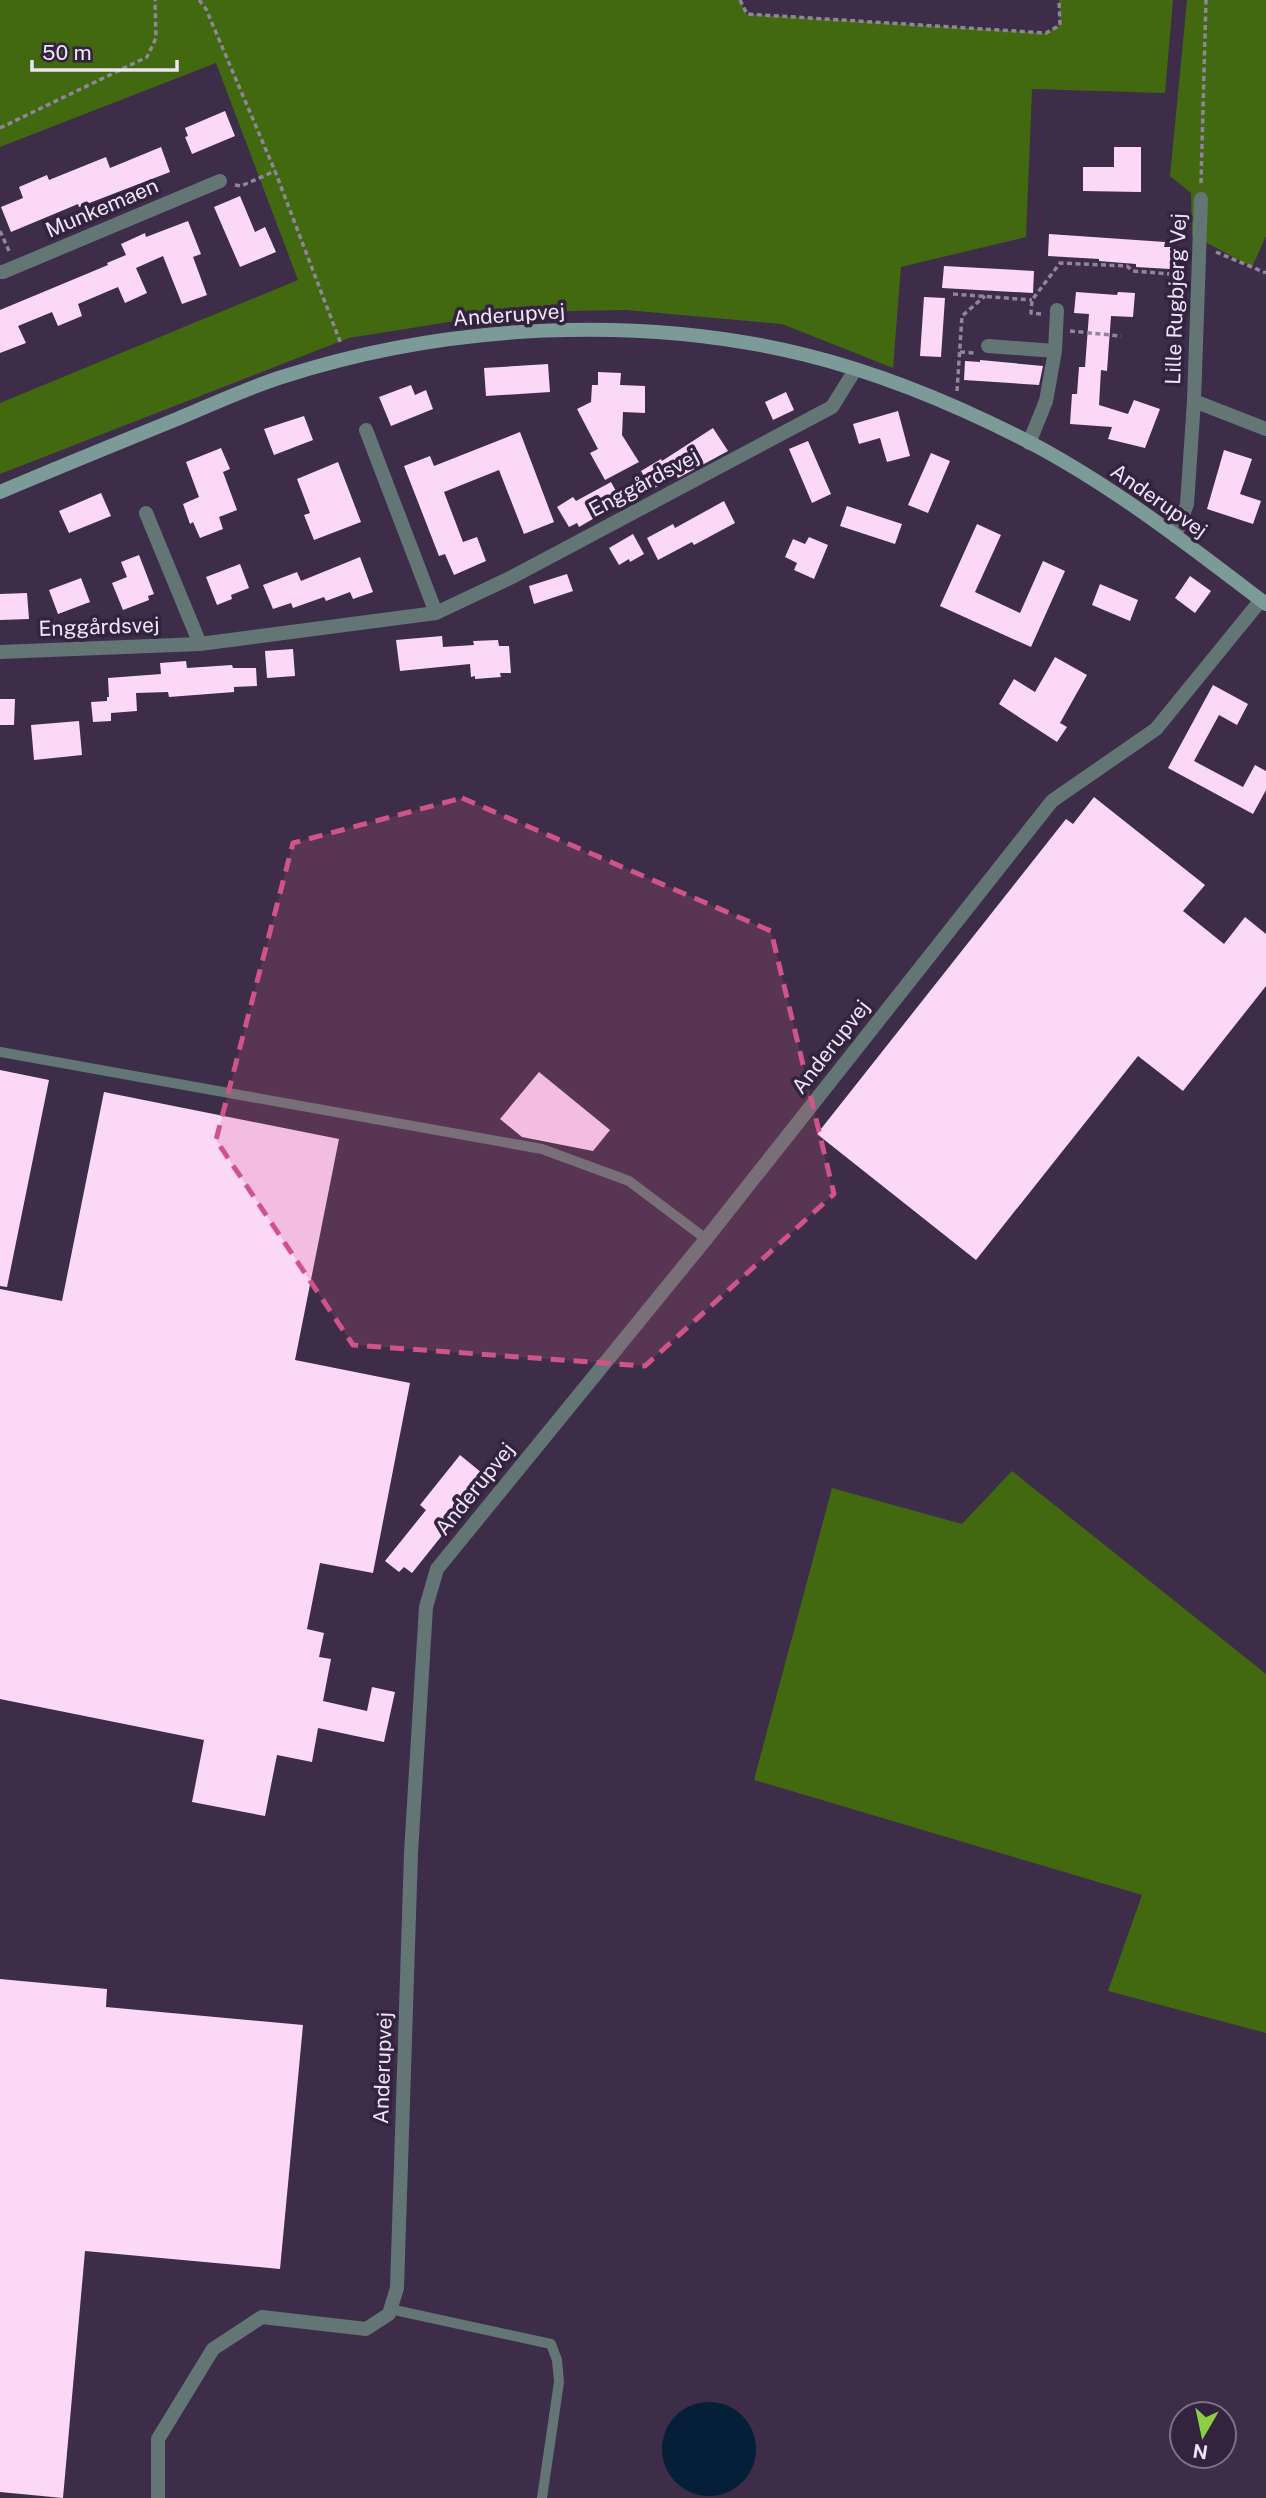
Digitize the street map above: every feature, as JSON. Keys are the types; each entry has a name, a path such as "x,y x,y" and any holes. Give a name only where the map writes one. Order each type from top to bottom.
{"street":[{"name":"Munkemaen","path":"0,272 220,181"},
{"name":"Lille Rugbjerg Vej","path":"1175,536 1187,504 1194,401 1201,199"},
{"path":"1029,443 1046,401 1055,351 1057,319"},
{"name":"Anderupvej","path":"0,492 272,381 347,359 425,343 520,332 618,330 726,340 806,355 955,407 1083,473 1264,602 1156,729 1052,801 706,1239 437,1569 426,1607 411,1853 397,2288 390,2309"},
{"path":"988,346 1055,351"},
{"name":"Enggårdsvej","path":"0,652 200,644 436,613 512,577 832,407 855,370"},
{"name":"Lille Rugbjerg Vej","path":"1194,401 1266,429"},
{"path":"366,430 436,613"},
{"name":"Enggårdsvej","path":"146,513 200,644"},
{"path":"158,2498 158,2439 213,2349 262,2317 366,2329 389,2314 390,2309"}],"lane":[{"path":"0,1052 542,1149 629,1181 706,1239"},
{"path":"390,2309 551,2344 557,2360 559,2382 542,2498"}],"path":[{"path":"0,128 147,57 156,38 155,0"},
{"path":"199,0 206,9 275,171 347,359"},
{"path":"740,0 747,14 1046,33 1060,25 1059,0"},
{"path":"1201,199 1206,0"},
{"path":"220,181 241,186 275,171"},
{"path":"0,231 16,267"},
{"path":"1200,245 1266,273"},
{"path":"1121,335 1031,313 1032,300 1060,263 1127,266 1133,271 1199,276"},
{"path":"953,293 1032,300"},
{"path":"955,407 962,316 985,296"}],"highlighted area":[{"path":"462,798 771,931 834,1194 645,1366 353,1345 216,1140 293,843"}],"green space":[{"path":"0,0 740,0 747,14 1046,33 1060,25 1059,0 1173,0 1165,93 1032,89 1026,237 901,267 893,368 782,324 626,310 512,312 349,338 0,474 0,403 298,280 216,63 0,147"},
{"path":"1187,0 1266,0 1266,236 1252,267 1192,235 1191,193 1170,176"},
{"path":"1012,1471 1266,1674 1266,2033 1108,1991 1142,1895 754,1780 832,1488 962,1524"}],"water":[{"path":"709,2402 727,2406 742,2416 752,2431 756,2449 752,2467 742,2482 727,2492 709,2496 691,2492 676,2482 666,2467 662,2449 666,2431 676,2416 691,2406"}],"building":[{"path":"225,111 235,136 192,154 185,137 188,136 185,128"},
{"path":"161,147 170,172 79,207 78,204 11,232 1,207 23,198 19,187 47,175 49,180 106,157 110,168"},
{"path":"1114,147 1141,147 1141,192 1083,191 1083,167 1114,167"},
{"path":"240,196 255,232 265,227 276,252 240,267 214,207"},
{"path":"188,221 201,254 193,257 207,295 182,304 163,256 136,268 147,293 125,303 118,287 78,304 82,316 58,326 52,312 18,326 26,343 0,353 0,310 108,265 107,263 126,255 121,244 145,233 146,237"},
{"path":"1049,234 1165,242 1164,247 1171,247 1170,269 1136,267 1136,264 1099,259 1048,256"},
{"path":"944,266 1034,271 1033,293 942,288"},
{"path":"1076,292 1117,295 1118,292 1135,293 1133,317 1111,316 1107,371 1101,370 1099,405 1128,414 1134,400 1160,409 1145,448 1108,439 1112,427 1070,424 1072,394 1077,394 1079,367 1085,367 1089,314 1074,313"},
{"path":"924,297 945,298 941,357 920,356"},
{"path":"965,361 1043,366 1039,385 964,380"},
{"path":"548,364 550,392 486,396 484,368"},
{"path":"598,372 621,373 620,385 645,386 645,413 623,412 622,435 639,462 605,480 590,453 598,449 577,409 591,402 592,385 598,385"},
{"path":"411,385 415,395 426,390 433,409 391,426 379,397"},
{"path":"786,392 794,410 773,420 765,402"},
{"path":"898,411 910,456 887,462 880,438 859,444 853,424"},
{"path":"304,416 313,440 274,455 264,429"},
{"path":"713,428 728,451 678,478 676,474 652,490 641,471 661,459 662,461"},
{"path":"520,432 554,522 524,534 499,470 444,492 463,542 477,537 486,561 454,575 445,554 439,556 404,466 430,456 434,466"},
{"path":"808,441 831,494 812,503 789,449"},
{"path":"221,448 230,469 223,472 237,510 219,517 223,529 200,538 193,522 190,524 183,504 199,497 186,462"},
{"path":"1224,450 1252,459 1240,494 1261,501 1253,524 1207,509"},
{"path":"931,453 950,461 928,513 908,505"},
{"path":"338,462 361,522 314,540 304,515 310,513 297,479"},
{"path":"611,482 622,502 579,527 577,523 569,527 557,507 573,497 576,501"},
{"path":"101,493 111,516 69,533 59,511"},
{"path":"724,501 735,523 658,560 647,538 673,524 675,528"},
{"path":"847,506 902,524 895,544 840,526"},
{"path":"977,524 1001,535 975,592 1020,613 1043,561 1065,571 1031,647 940,606"},
{"path":"633,534 644,554 619,565 609,548"},
{"path":"809,537 828,545 814,579 794,570 797,563 785,557 793,539 805,544"},
{"path":"139,555 154,594 148,596 149,600 123,610 112,583 127,577 121,562"},
{"path":"360,557 373,592 353,599 350,592 326,601 324,597 293,608 291,603 273,609 263,585 297,572 301,581"},
{"path":"240,564 249,588 231,595 232,599 217,605 206,577"},
{"path":"567,574 573,591 534,604 529,586"},
{"path":"1190,576 1211,591 1195,613 1175,598"},
{"path":"81,578 90,602 58,614 49,590"},
{"path":"1100,584 1138,600 1130,621 1092,605"},
{"path":"27,593 29,619 0,620 0,594"},
{"path":"442,636 443,647 474,645 473,641 498,640 499,646 509,646 511,673 500,673 501,677 475,679 475,676 471,677 470,664 400,671 396,640"},
{"path":"293,649 295,676 267,678 265,651"},
{"path":"1055,657 1087,675 1060,723 1067,727 1057,742 999,704 1014,679 1035,692"},
{"path":"186,661 187,668 232,665 233,668 256,668 257,686 234,687 234,692 169,697 168,692 136,693 137,711 111,713 111,721 93,722 91,702 107,701 108,678 161,674 160,663"},
{"path":"1213,685 1248,704 1237,725 1219,715 1194,761 1243,787 1255,765 1266,771 1266,790 1253,814 1168,768"},
{"path":"0,699 15,699 14,725 0,725"},
{"path":"79,721 82,755 34,760 31,725"},
{"path":"1094,797 1205,885 1183,911 1224,944 1245,917 1266,934 1266,986 1183,1091 1138,1056 976,1260 817,1134 1066,819 1073,824"},
{"path":"0,1070 49,1080 7,1287 0,1286"},
{"path":"539,1072 610,1130 593,1151 522,1137 500,1119"},
{"path":"104,1092 339,1139 295,1360 410,1383 373,1573 320,1563 307,1629 324,1633 319,1657 331,1659 323,1701 367,1711 372,1687 395,1692 384,1742 318,1728 312,1762 277,1755 265,1816 192,1802 204,1740 0,1699 0,1289 62,1301"},
{"path":"460,1455 488,1478 412,1573 404,1567 399,1572 385,1561 426,1510 420,1505"},
{"path":"0,1979 107,1989 106,2007 303,2025 280,2269 85,2251 63,2498 0,2492"}]}
